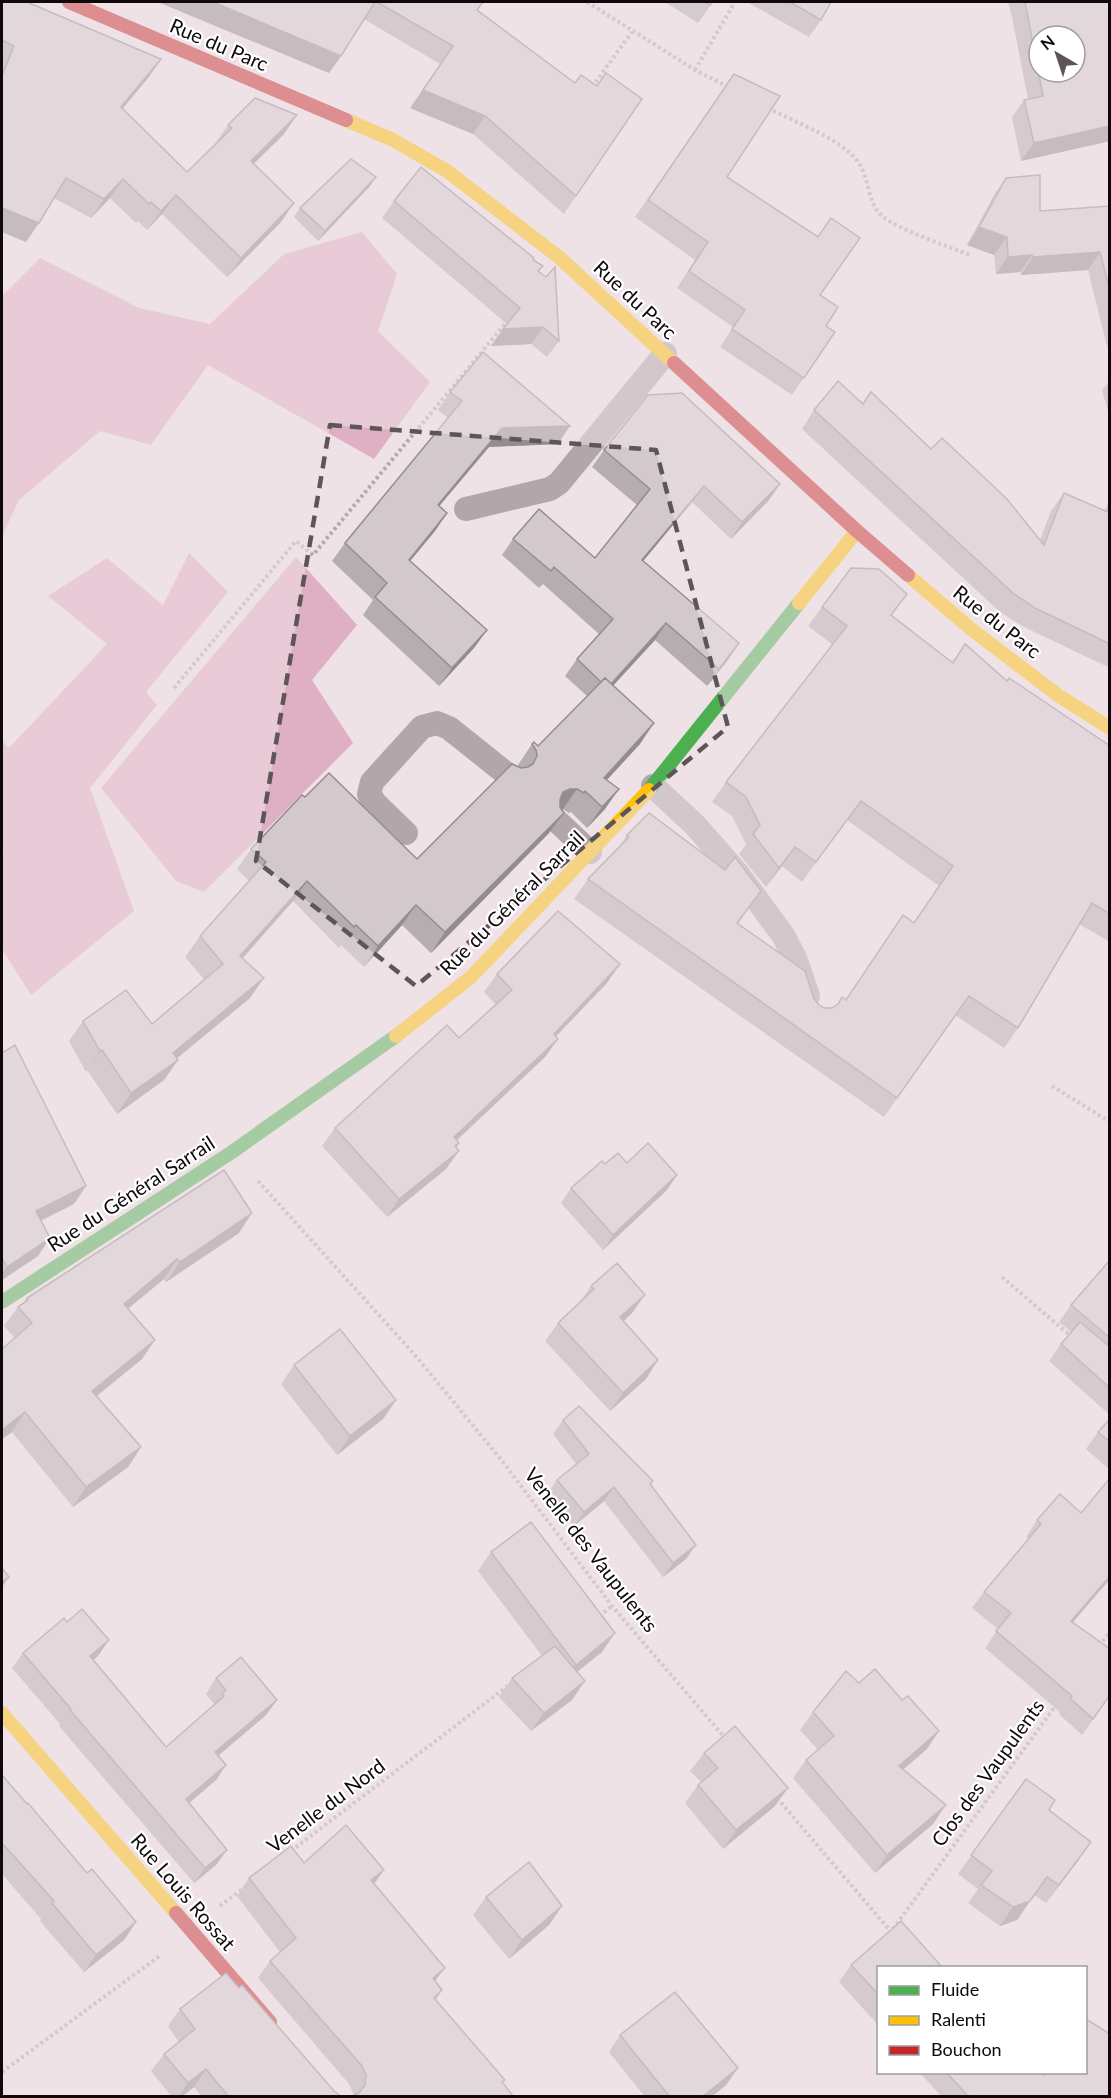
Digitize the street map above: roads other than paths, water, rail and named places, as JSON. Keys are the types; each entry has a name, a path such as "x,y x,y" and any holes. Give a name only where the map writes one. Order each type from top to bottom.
{"street":[{"name":"Rue du Parc","path":"69,2 393,140 447,171 560,258 857,531 971,629 1059,696 1110,728"},
{"name":"Rue du Général Sarrail","path":"2,1302 232,1152 417,1021 471,977 653,786 857,531"},
{"name":"Rue Louis Rossat","path":"2,1713 281,2035"}],"lane":[{"path":"466,509 550,489 559,483 664,354"},
{"path":"406,833 375,803 369,794 372,782 422,727 437,723 449,728 508,775"},
{"path":"653,786 695,825 738,874 783,935 795,958 814,1014"},
{"path":"559,823 590,852"}]}
